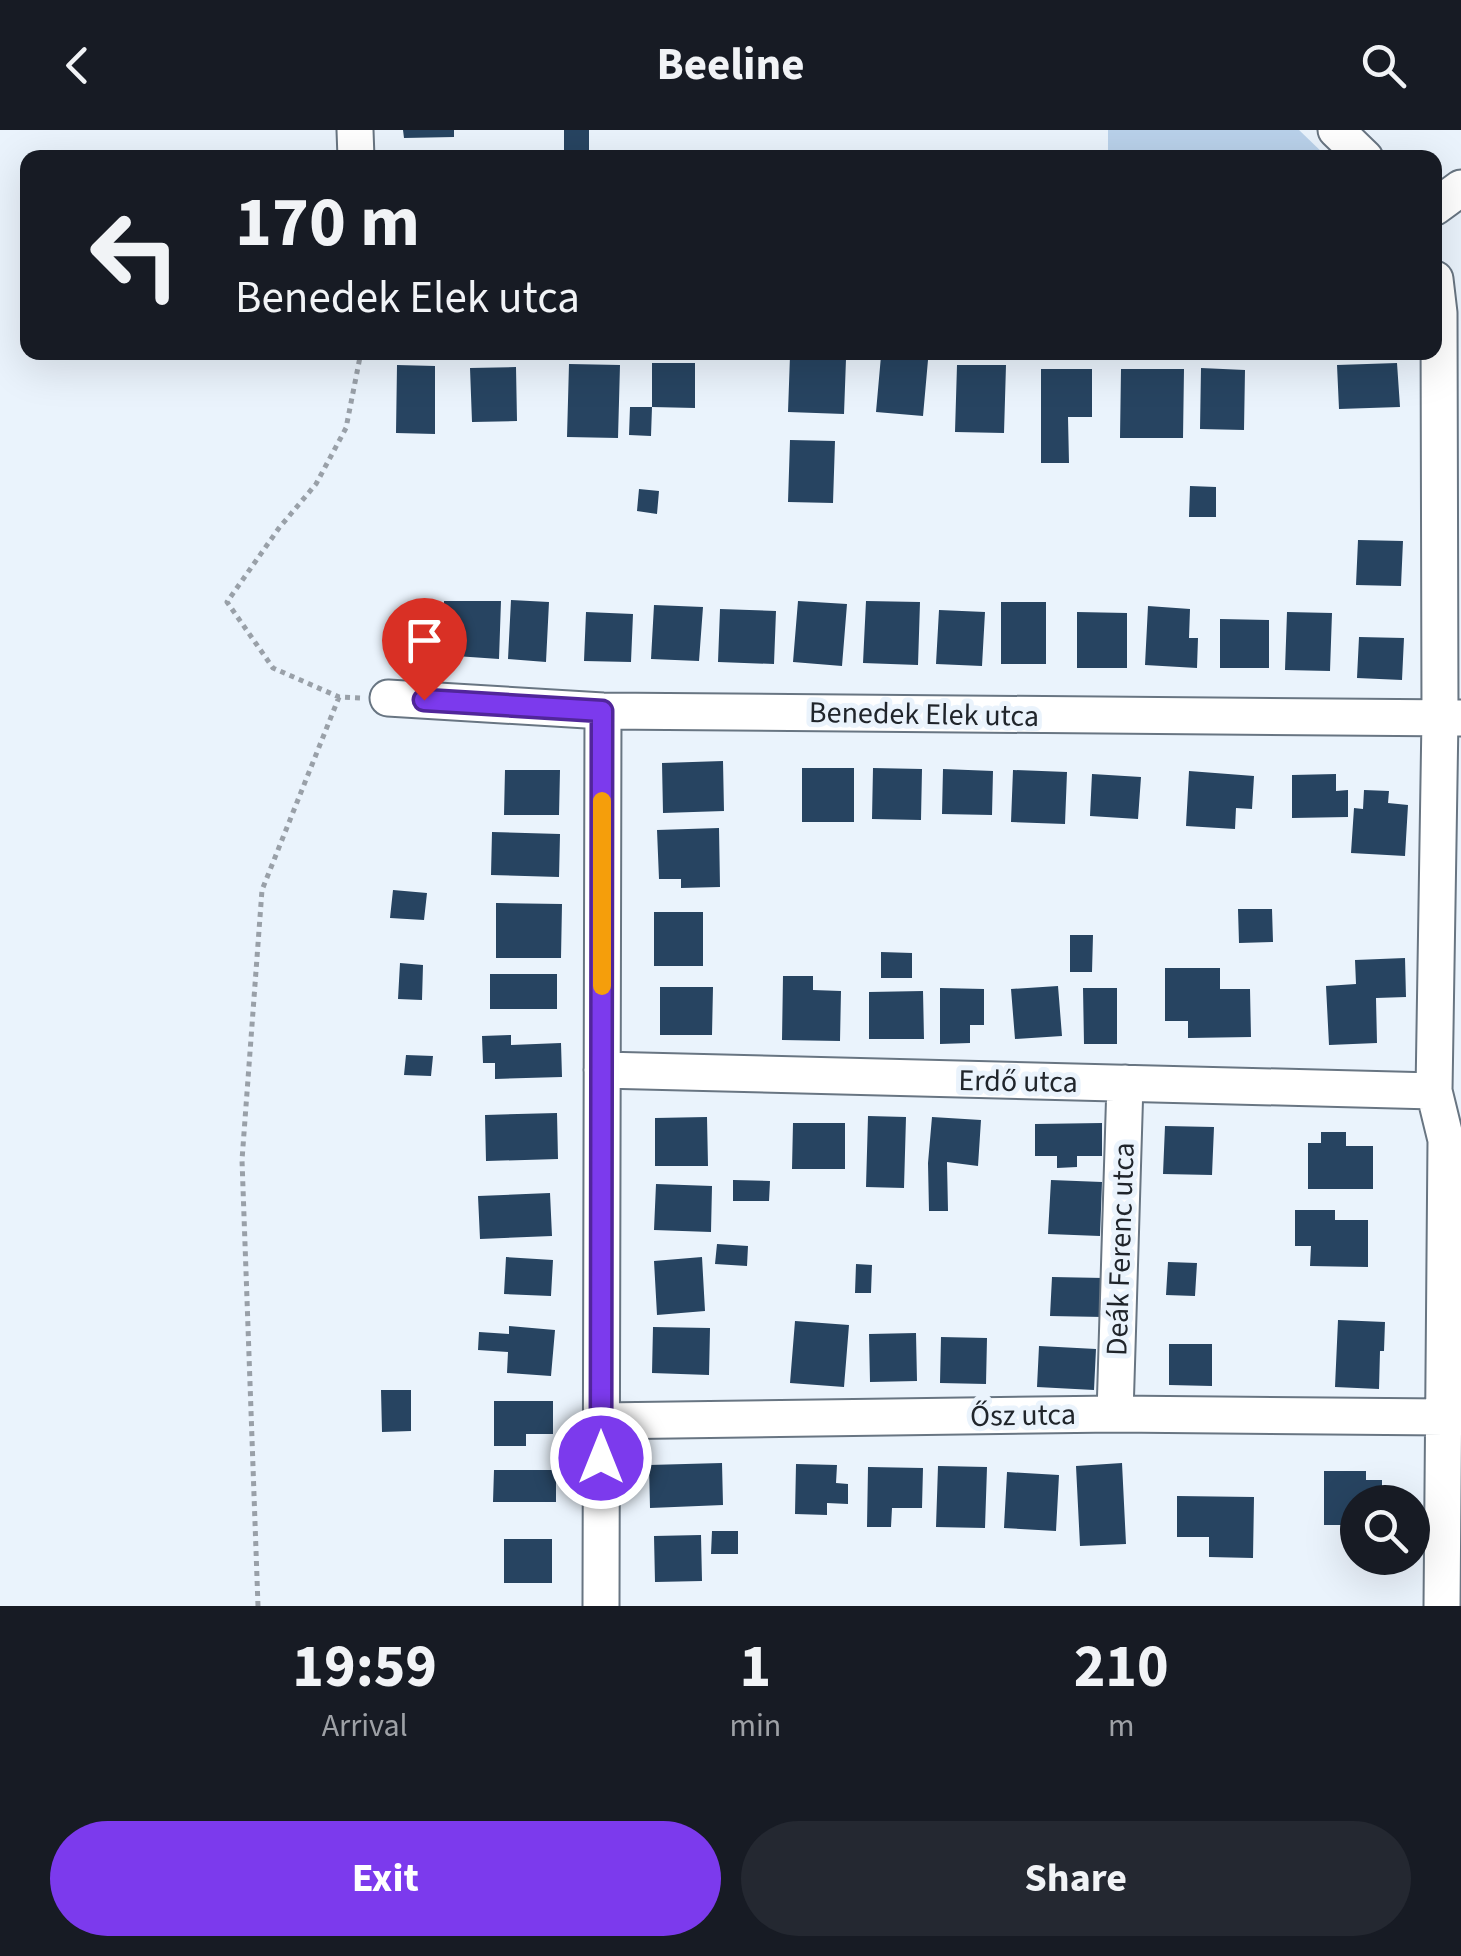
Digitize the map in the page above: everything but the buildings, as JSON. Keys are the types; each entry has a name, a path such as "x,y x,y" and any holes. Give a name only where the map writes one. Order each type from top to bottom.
{"street":[{"path":"1336,130 1357,150"},
{"path":"1438,360 1450,718 1434,1091 1454,1140 1442,1606"},
{"name":"Benedek Elek utca","path":"388,698 602,711 1450,718"},
{"path":"601,1606 602,711"},
{"name":"Erdő utca","path":"602,1070 1434,1091"},
{"name":"Deák Ferenc utca","path":"1116,1414 1125,1084"},
{"name":"Ősz utca","path":"601,1421 1116,1414 1444,1417"}],"path":[{"path":"359,360 346,428 316,484 227,602 273,668 338,698 388,698"},
{"path":"258,1606 242,1160 258,926 262,890 338,698"}],"shaded area":[{"path":"1108,130 1299,130 1320,150 1108,150"}],"slow traffic":[{"path":"602,801 602,986"}],"route":[{"path":"424,700 602,711 601,1458"}]}
